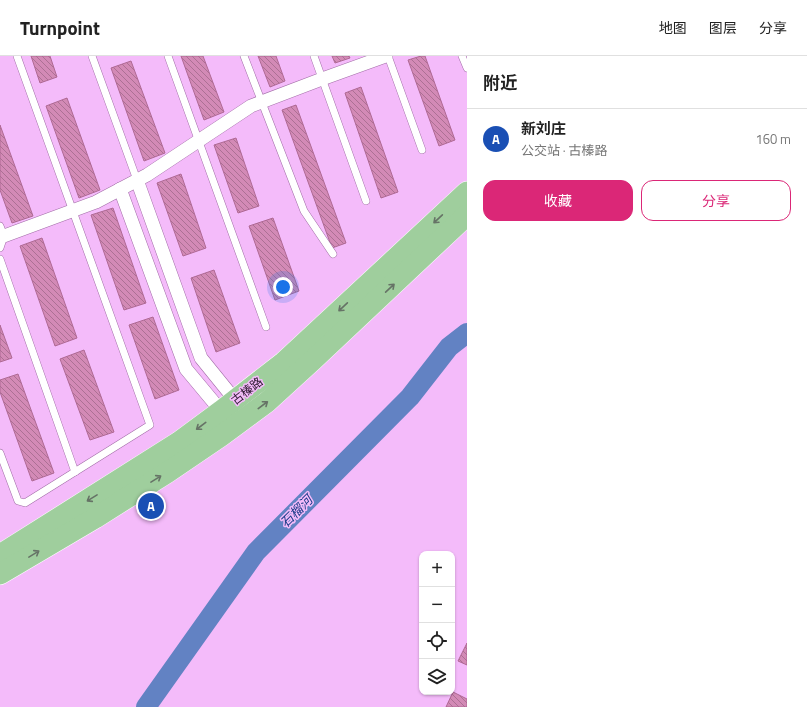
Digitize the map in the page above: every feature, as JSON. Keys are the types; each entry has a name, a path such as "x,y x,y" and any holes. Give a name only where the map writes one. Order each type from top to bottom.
{"main road":[{"name":"古榛路","path":"0,555 179,442 228,406 284,362 467,192"},
{"name":"古榛路","path":"0,574 95,518 168,472 221,436 267,402 467,215"}],"street":[{"path":"1,236 96,202 147,175 251,106 387,56"},
{"path":"137,180 201,358 228,406"},
{"path":"120,189 186,369 228,406"}],"lane":[{"path":"0,452 18,501 25,503 150,425 17,56"},
{"path":"92,56 137,180"},
{"path":"168,56 266,327"},
{"path":"244,56 304,211 333,254"},
{"path":"314,56 366,201"},
{"path":"387,56 422,150"},
{"path":"462,56 467,68"},
{"path":"0,259 75,472"}],"building":[{"path":"31,56 50,56 57,77 40,83"},
{"path":"181,56 203,56 224,112 204,120"},
{"path":"258,56 276,56 285,81 270,87"},
{"path":"332,56 349,56 350,58 335,63"},
{"path":"425,56 455,140 439,146 408,60"},
{"path":"131,61 165,153 144,161 111,68"},
{"path":"361,87 398,192 381,198 345,93"},
{"path":"67,98 100,190 79,198 46,106"},
{"path":"296,105 346,243 332,248 282,110"},
{"path":"0,125 33,216 12,223 0,190"},
{"path":"236,138 259,206 238,213 214,145"},
{"path":"181,174 206,248 183,256 157,183"},
{"path":"113,208 146,303 124,310 91,215"},
{"path":"273,218 299,291 275,300 249,226"},
{"path":"42,238 77,338 55,346 20,246"},
{"path":"214,270 240,343 216,352 191,278"},
{"path":"153,317 179,390 155,399 129,325"},
{"path":"0,325 12,358 0,362"},
{"path":"84,350 114,432 90,440 60,359"},
{"path":"18,374 54,473 32,481 0,392 0,380"},
{"path":"467,643 467,665 458,661"},
{"path":"455,693 467,699 467,707 446,707 452,695 455,695"}],"waterway":[{"name":"石榴河","path":"146,707 256,552 410,397 449,347 467,333"}],"place":[{"name":"新刘庄","path":"151,506"}]}
